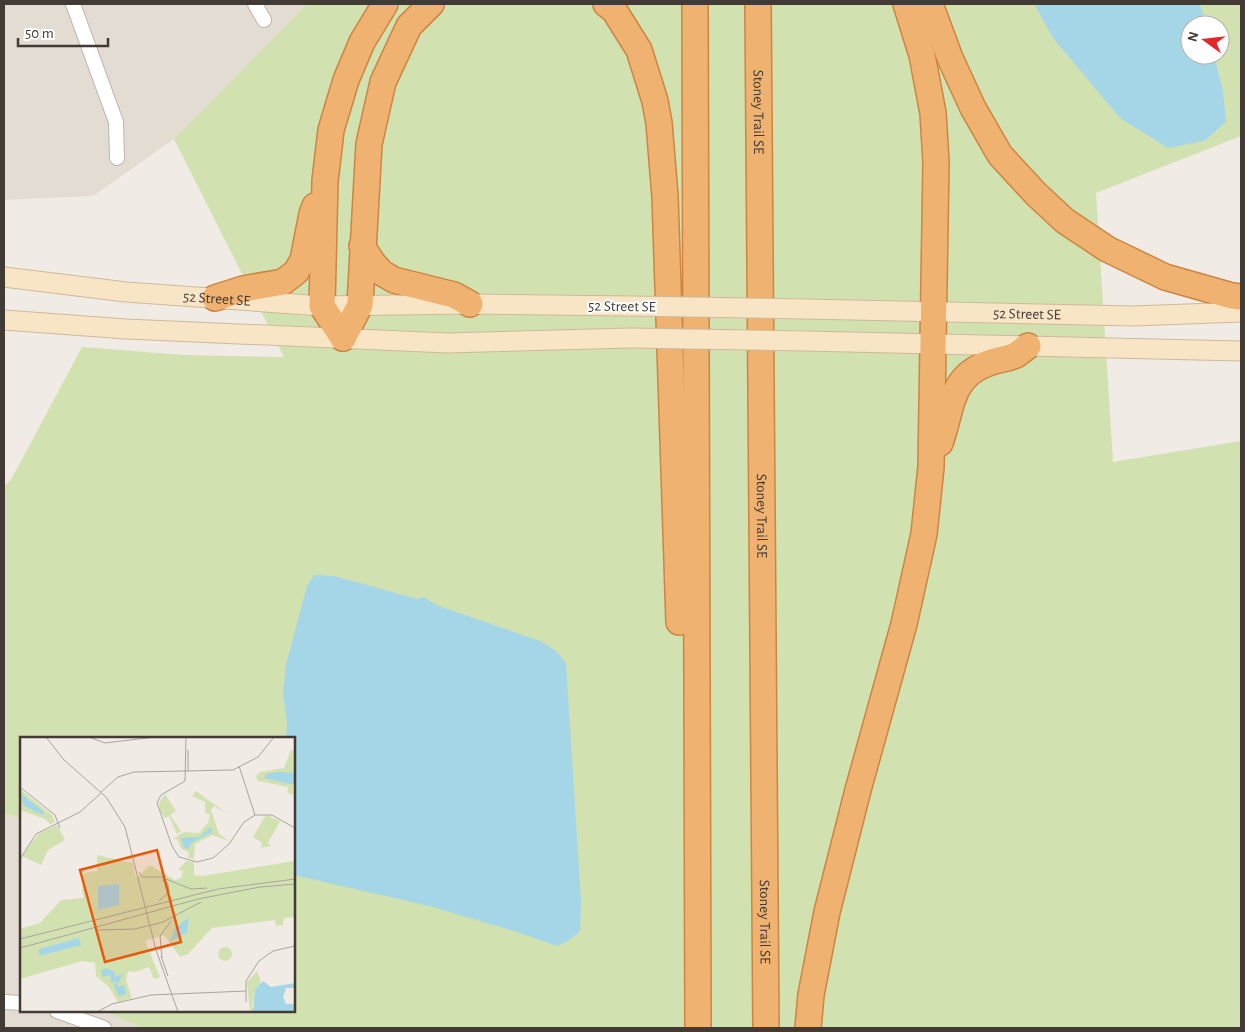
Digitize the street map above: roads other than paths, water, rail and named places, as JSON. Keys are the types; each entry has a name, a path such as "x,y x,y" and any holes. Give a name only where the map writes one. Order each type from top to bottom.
{"highway":[{"path":"385,4 362,42 346,80 331,130 325,181 322,306 343,338 360,305 369,144 383,82 409,26 431,4"},
{"path":"606,4 614,10 639,50 655,101 658,123 665,196 679,623 696,677"},
{"path":"695,4 698,1028"},
{"name":"Stoney Trail SE","path":"758,4 766,1028"},
{"path":"808,1028 811,994 827,912 858,790 904,624 924,534 931,467 936,162 933,113 922,55 906,4"},
{"path":"930,4 950,58 972,108 1000,155 1036,194 1065,221 1106,249 1165,277 1241,297"},
{"path":"215,298 243,289 283,282 296,272 302,260 312,214 325,181"},
{"path":"362,246 373,264 382,274 394,280 454,294 470,304"},
{"path":"931,467 960,382 967,374 985,364 1015,355 1028,346"}],"main road":[{"name":"52 Street SE","path":"4,277 126,292 322,306 470,304 1133,316 1241,312"},
{"path":"4,320 126,329 448,343 631,338 806,340 1241,351"}],"street":[{"path":"73,4 116,122 117,158"},
{"path":"255,4 264,20"},
{"path":"4,1002 20,1003"},
{"path":"60,1012 104,1028"}],"water":[{"path":"1034,4 1200,4 1203,15 1180,15 1180,65 1216,65 1223,91 1226,122 1204,141 1168,148 1120,118 1053,38"},
{"path":"314,575 334,576 418,599 424,597 436,605 540,641 555,650 566,663 581,901 580,932 557,946 433,907 295,875 295,737 286,737 287,722 283,694 286,665 307,586"}]}
